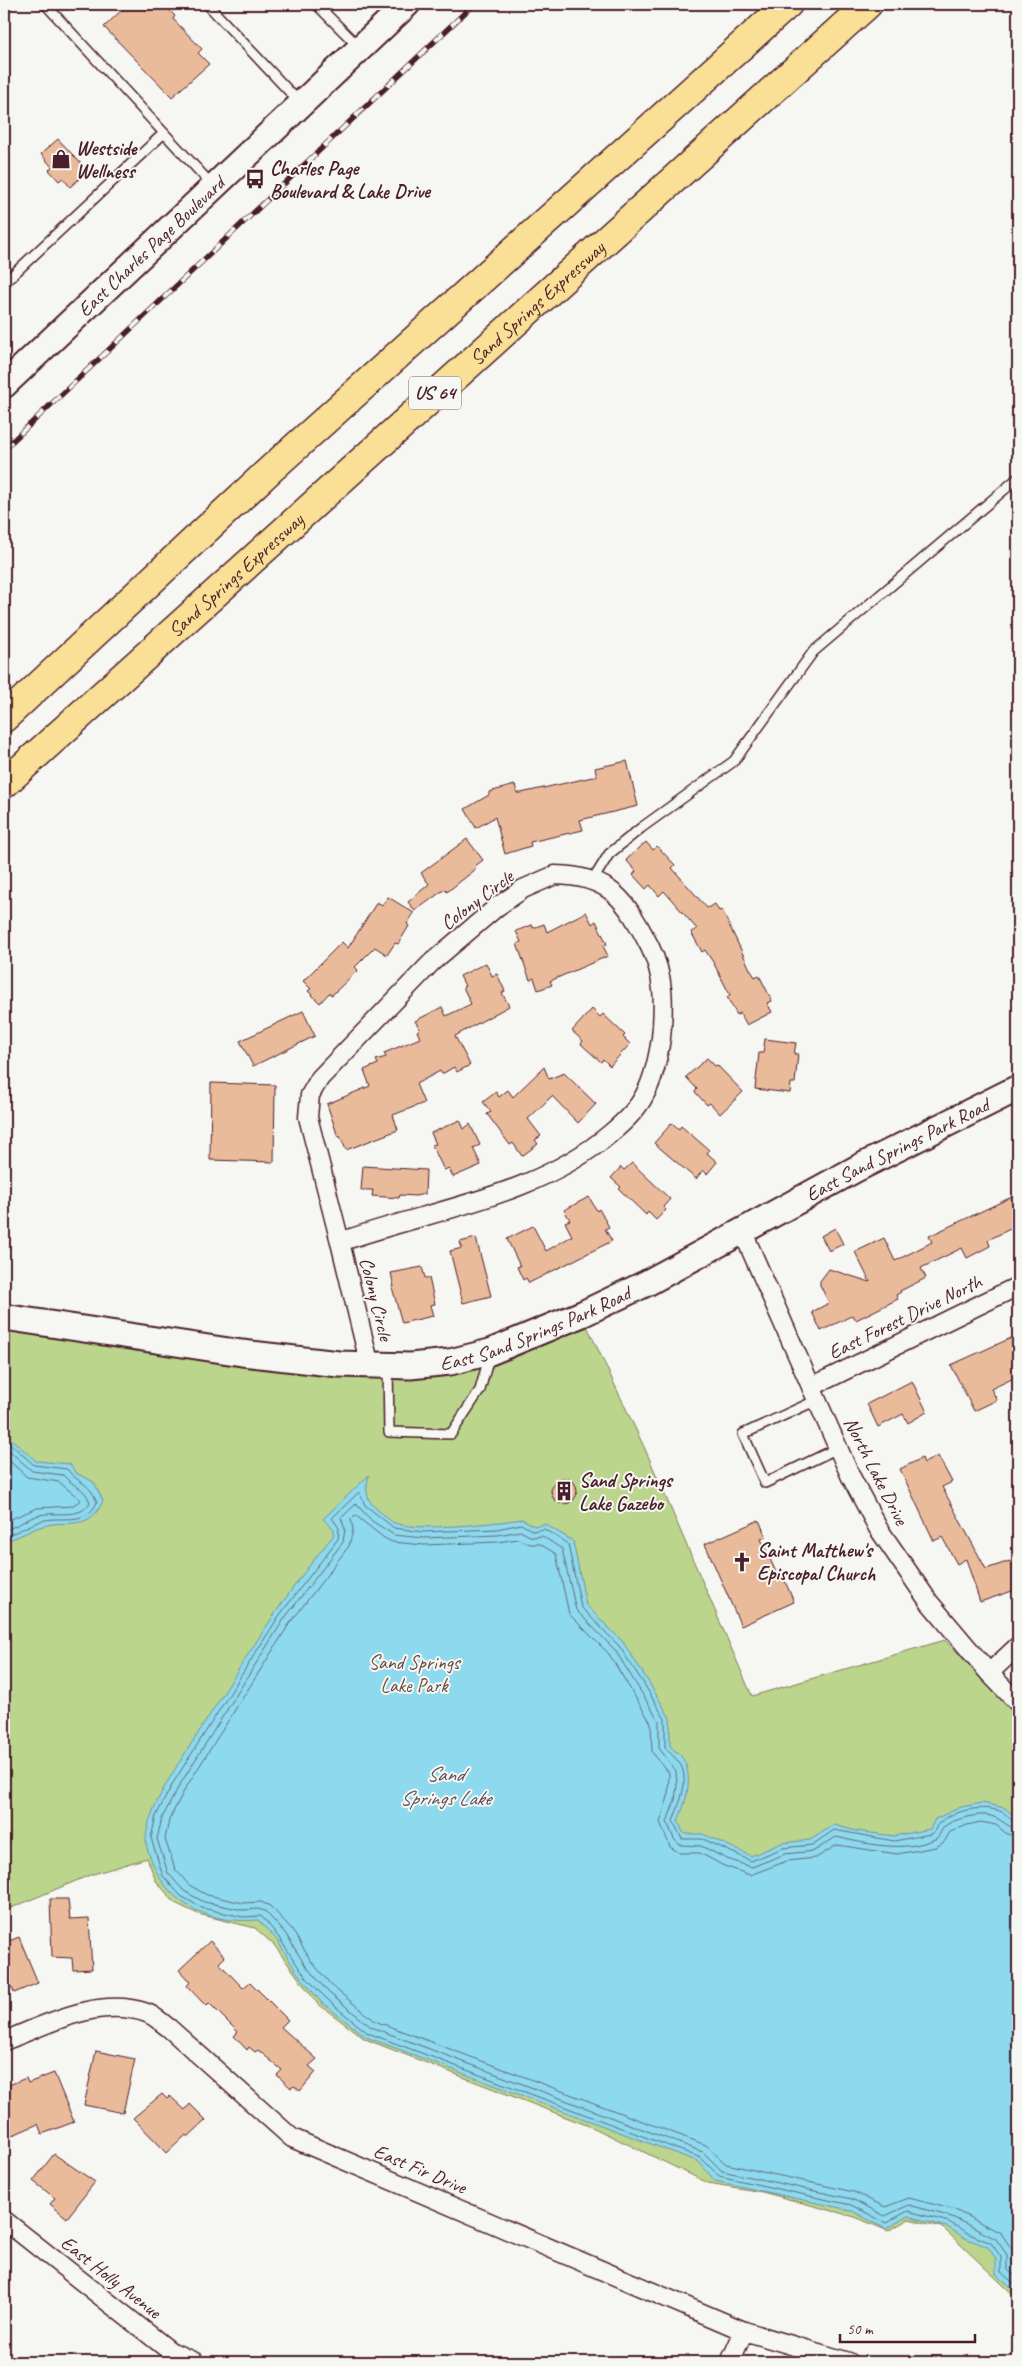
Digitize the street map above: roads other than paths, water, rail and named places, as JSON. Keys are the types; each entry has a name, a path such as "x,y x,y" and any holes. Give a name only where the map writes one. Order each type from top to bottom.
{"highway":[{"name":"US 64","path":"4,718 272,469 788,4"},
{"name":"Sand Springs Expressway","path":"4,784 868,4"}],"street":[{"name":"East Charles Page Boulevard","path":"6,379 214,187 407,4"},
{"name":"Colony Circle","path":"340,1242 484,1199 535,1180 572,1162 598,1144 621,1124 644,1098 659,1054 663,989 658,963 625,904 610,889 593,880 576,875 555,875 523,889 498,906 432,962 320,1078 310,1095 308,1117 340,1242 379,1366"},
{"name":"East Sand Springs Park Road","path":"4,1317 242,1353 379,1366 450,1362 490,1352 582,1314 639,1287 742,1230 1018,1088"},
{"name":"North Lake Drive","path":"742,1230 838,1448 878,1528 929,1602 989,1673 1018,1703"},
{"name":"East Forest Drive North","path":"814,1394 1018,1286"},
{"path":"989,1673 1018,1646"},
{"name":"East Fir Drive","path":"4,2041 74,2014 97,2009 127,2008 149,2014 170,2028 292,2138 744,2331 849,2362"},
{"name":"East Holly Avenue","path":"4,2220 167,2357 195,2362"},
{"path":"730,2362 744,2331"}],"lane":[{"path":"45,4 214,187"},
{"path":"207,4 301,104"},
{"path":"316,4 360,48"},
{"path":"4,283 164,133"},
{"path":"593,880 609,854 641,828 734,761 813,652 1018,478"},
{"path":"379,1366 390,1432 451,1434 480,1390 490,1352"},
{"path":"814,1394 742,1434 765,1483 838,1448"}],"water":[{"path":"4,1433 36,1461 70,1464 76,1473 94,1482 103,1501 97,1511 85,1521 43,1526 4,1541"},
{"name":"Sand Springs Lake","path":"369,1475 367,1492 370,1502 390,1521 395,1523 406,1526 438,1527 522,1519 534,1526 545,1524 573,1541 586,1605 623,1642 670,1718 670,1746 681,1756 688,1772 688,1788 678,1821 684,1834 703,1834 751,1856 782,1843 810,1840 834,1825 856,1831 894,1836 930,1829 935,1819 961,1807 982,1803 1005,1808 1018,1819 1018,2293 996,2274 996,2259 988,2247 965,2238 947,2227 908,2216 886,2229 850,2210 715,2181 699,2162 366,2037 320,2001 296,1971 277,1940 258,1920 241,1921 209,1915 195,1910 182,1902 170,1891 153,1864 146,1841 148,1825 160,1795 266,1628 298,1581 333,1536 334,1529 323,1519"}],"railway":[{"path":"4,449 474,4"}],"place":[{"name":"Westside Wellness","path":"61,159"},
{"name":"Charles Page Boulevard & Lake Drive","path":"255,179"},
{"name":"Sand Springs Lake Gazebo","path":"564,1491"},
{"name":"Saint Matthew's Episcopal Church","path":"742,1562"}],"park label":[{"name":"Sand Springs Lake Park","path":"414,1674"}]}
